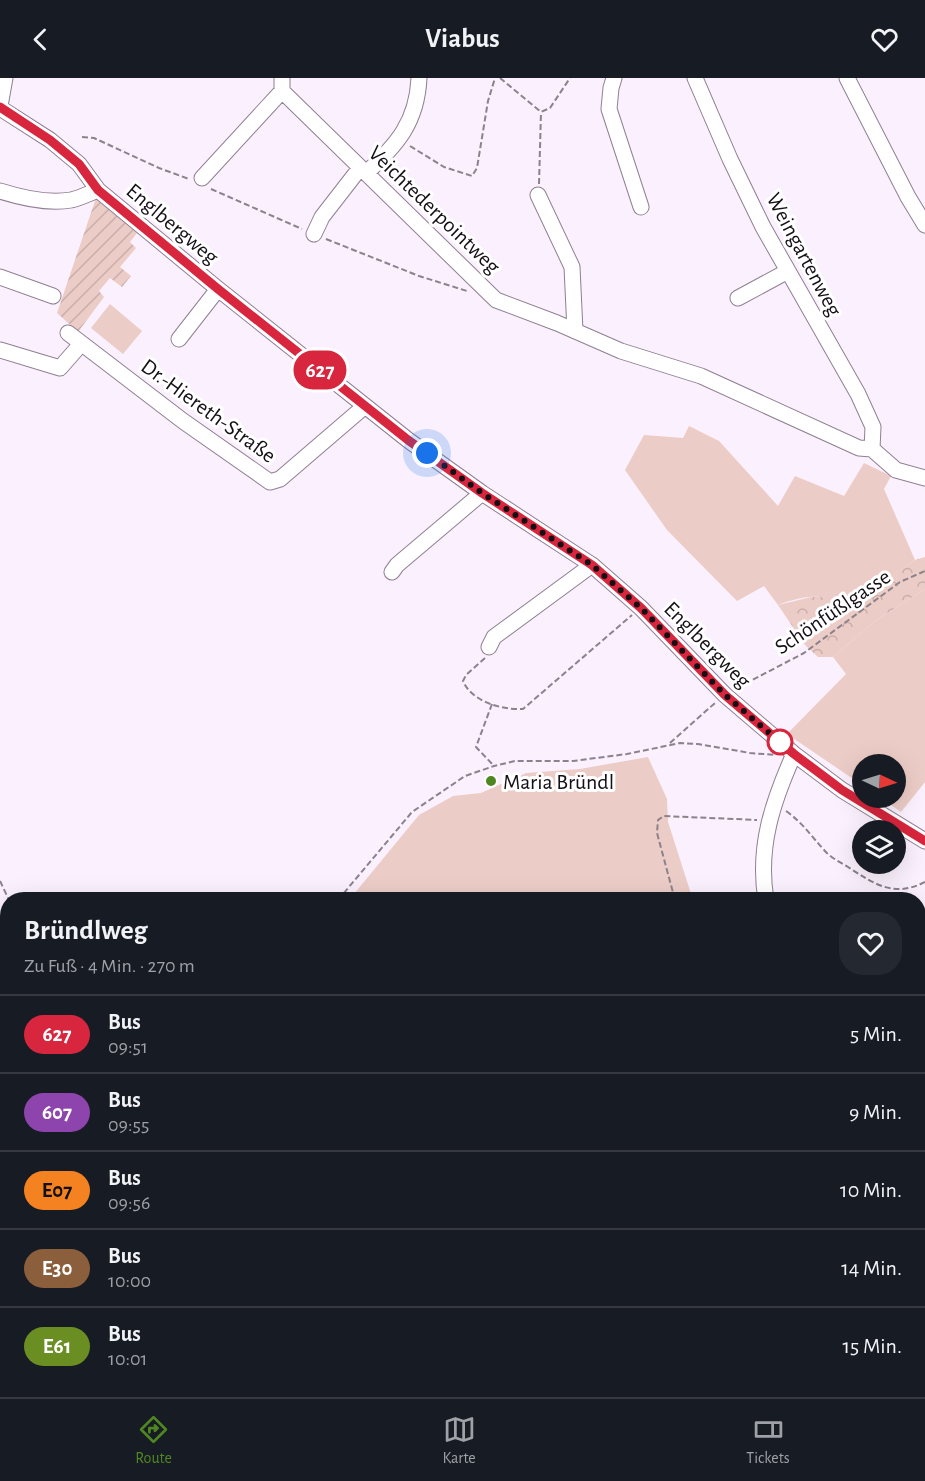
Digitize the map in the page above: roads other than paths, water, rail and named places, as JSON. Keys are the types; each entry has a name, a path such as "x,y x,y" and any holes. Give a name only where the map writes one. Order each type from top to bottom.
{"street":[{"path":"0,107 5,78"},
{"path":"314,234 322,217 363,170 390,151 399,140 409,121 418,94 419,78"},
{"path":"614,78 609,109 641,207"},
{"name":"Weingartenweg","path":"695,78 730,159 788,271 858,394 873,427 872,449"},
{"path":"847,78 908,197 925,225"},
{"path":"201,182 282,84"},
{"name":"Veichtederpointweg","path":"282,84 363,170 496,300 621,351 701,376 859,448 872,449 896,470 925,478"},
{"name":"Englbergweg","path":"0,107 50,140 79,164 98,190 408,440 482,493 592,565 641,608 725,695 794,754 842,790 925,841"},
{"name":"Englbergweg","path":"0,191 19,197 49,201 71,200 98,190"},
{"path":"538,195 572,267 575,331"},
{"path":"738,298 788,271"},
{"path":"0,277 53,296"},
{"name":"Englbergweg","path":"179,339 218,289"},
{"name":"Dr.-Hiereth-Straße","path":"68,333 183,421 270,482 280,479 365,406"},
{"path":"0,350 60,368 81,344"},
{"path":"392,572 397,565 482,493"},
{"path":"489,647 494,637 592,565"},
{"path":"765,892 764,847 769,820 794,754"}],"place":[{"name":"Maria Bründl","path":"491,781"}]}
